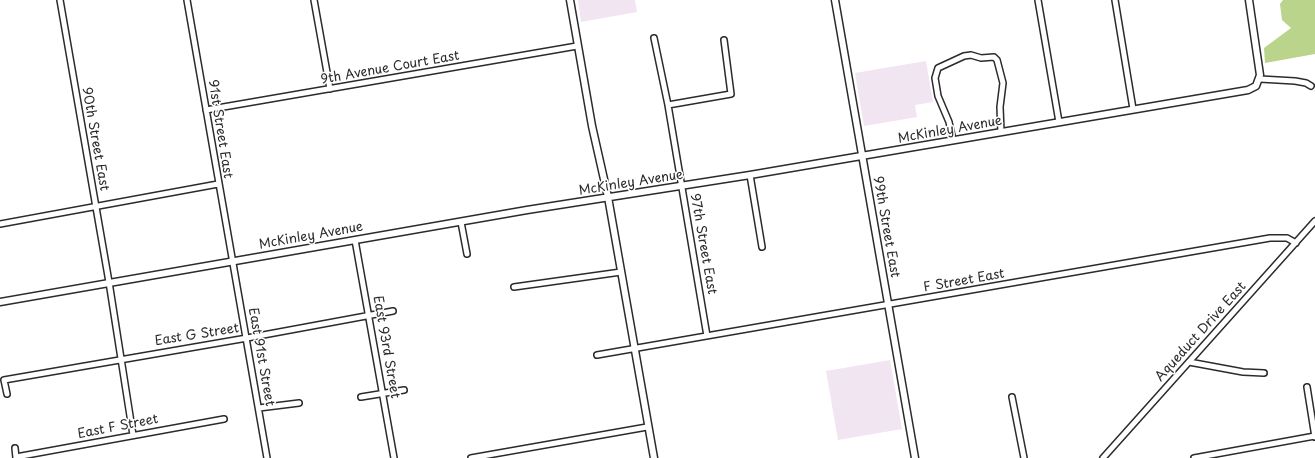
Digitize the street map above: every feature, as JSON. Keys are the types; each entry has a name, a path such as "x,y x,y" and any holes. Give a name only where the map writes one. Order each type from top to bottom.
{"street":[{"name":"90th Street East","path":"60,0 109,282 133,435"},
{"name":"91st Street East","path":"187,0 232,261"},
{"path":"314,0 330,89"},
{"path":"570,0 592,126 608,197 654,458"},
{"name":"99th Street East","path":"835,0 915,458"},
{"path":"1038,0 1059,122"},
{"path":"1115,0 1133,109"},
{"path":"1249,0 1260,79 1295,81 1306,83 1311,86"},
{"name":"97th Street East","path":"654,38 668,105 707,336"},
{"path":"668,105 731,94 724,40"},
{"name":"9th Avenue Court East","path":"206,110 577,46"},
{"path":"953,140 949,122 938,96 935,78 938,68 964,56 971,55 981,58 994,57 997,60 1003,83 1000,111 1002,132"},
{"name":"McKinley Avenue","path":"0,302 608,197 750,175 1244,91 1256,86 1260,79"},
{"path":"750,175 762,247"},
{"path":"0,224 218,184"},
{"path":"461,222 468,254"},
{"name":"Aqueduct Drive East","path":"1103,458 1315,222"},
{"name":"F Street East","path":"634,348 1270,238 1287,238 1296,243"},
{"name":"East 93rd Street","path":"355,240 370,316 394,458"},
{"name":"East 91st Street","path":"232,261 247,338 267,458"},
{"path":"514,287 621,272"},
{"name":"East G Street","path":"7,394 4,380 393,311"},
{"path":"597,355 634,348"},
{"path":"1189,362 1243,372 1264,372"},
{"path":"1194,458 1315,436 1307,387"},
{"path":"361,397 404,390"},
{"path":"1012,397 1024,458"},
{"path":"259,408 299,403"},
{"name":"East F Street","path":"16,458 224,419"},
{"path":"472,458 648,427"},
{"path":"15,448 16,458"}],"shaded area":[{"path":"578,0 635,0 637,12 581,22"},
{"path":"926,61 933,102 915,105 917,117 864,126 855,73"},
{"path":"890,360 902,429 838,440 826,371"}],"green space":[{"path":"1283,0 1315,0 1315,54 1265,63 1264,48 1291,28 1282,20 1280,4"}]}
